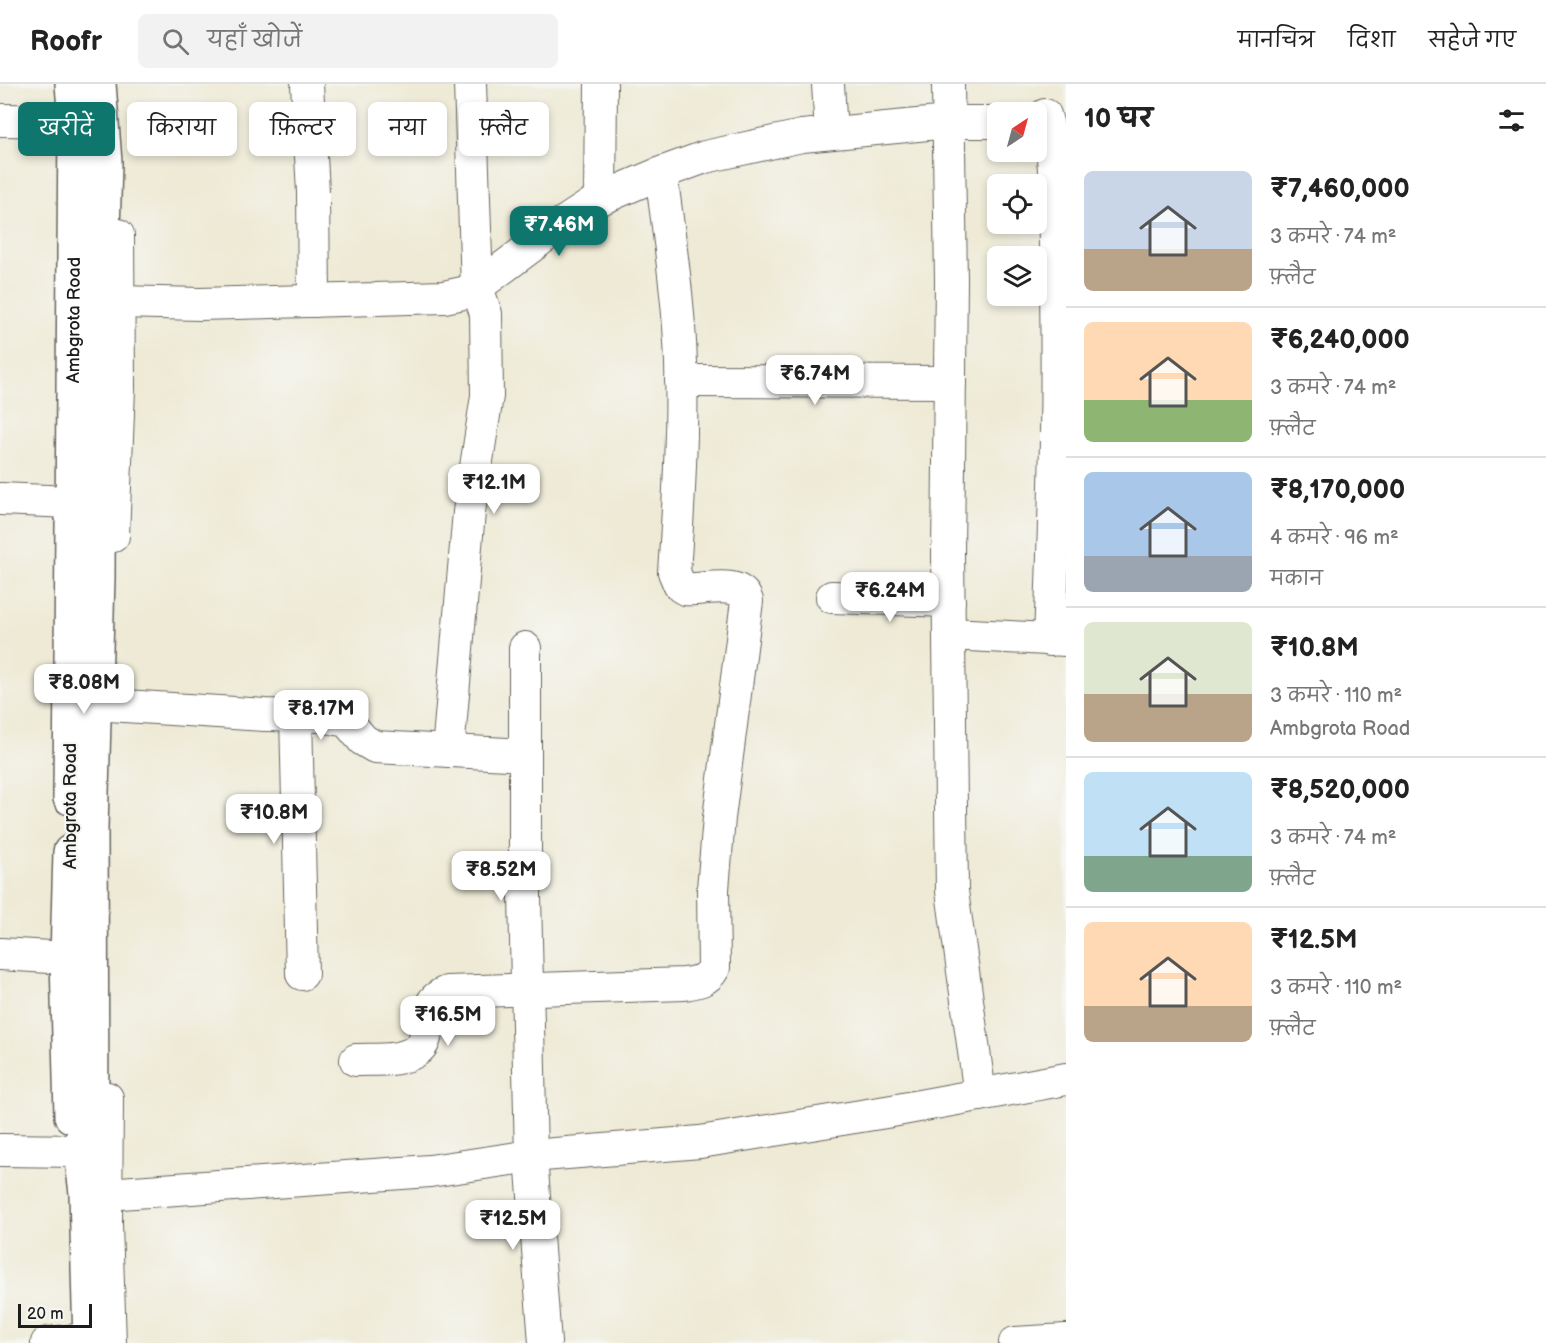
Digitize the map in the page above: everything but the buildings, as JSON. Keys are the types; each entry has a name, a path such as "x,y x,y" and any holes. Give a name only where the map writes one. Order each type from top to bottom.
{"main road":[{"name":"Ambgrota Road","path":"72,84 73,102"},
{"path":"80,1147 88,1141 92,1134 91,828 105,162 99,84"},
{"name":"Ambgrota Road","path":"75,156 70,866 66,958 71,1134 80,1147 86,1193 96,1342"}],"street":[{"path":"47,1343 96,1342 106,1194 105,913 110,618 119,388 117,133 113,84"},
{"path":"308,84 313,180 314,301"},
{"path":"448,751 469,512 487,396 486,314 477,287 471,84"},
{"path":"600,199 601,84"},
{"path":"828,84 831,133"},
{"path":"948,84 952,891 980,1095"},
{"path":"950,634 1058,640 1056,302 1049,112"},
{"path":"0,120 18,120"},
{"path":"119,302 200,304 444,297 477,287 560,225 600,199 705,157 802,136 949,122 987,122"},
{"path":"356,1060 394,1058 417,1051 424,1042 431,1005 441,994 447,992 684,984 704,980 714,968 713,889 718,830 747,601 745,595 736,588 685,589 680,586 676,578 681,470 681,381 670,242 661,173"},
{"path":"681,381 950,382"},
{"path":"0,499 71,502"},
{"path":"832,597 949,600"},
{"path":"525,648 525,897 531,1156 545,1343"},
{"path":"109,705 323,716 347,721 363,740 375,747 525,755"},
{"path":"296,715 302,974"},
{"path":"0,954 66,958"},
{"path":"106,1194 430,1171 531,1156 700,1142 1066,1079"},
{"path":"0,1150 80,1147"},
{"path":"1015,1343 1066,1340"}]}
